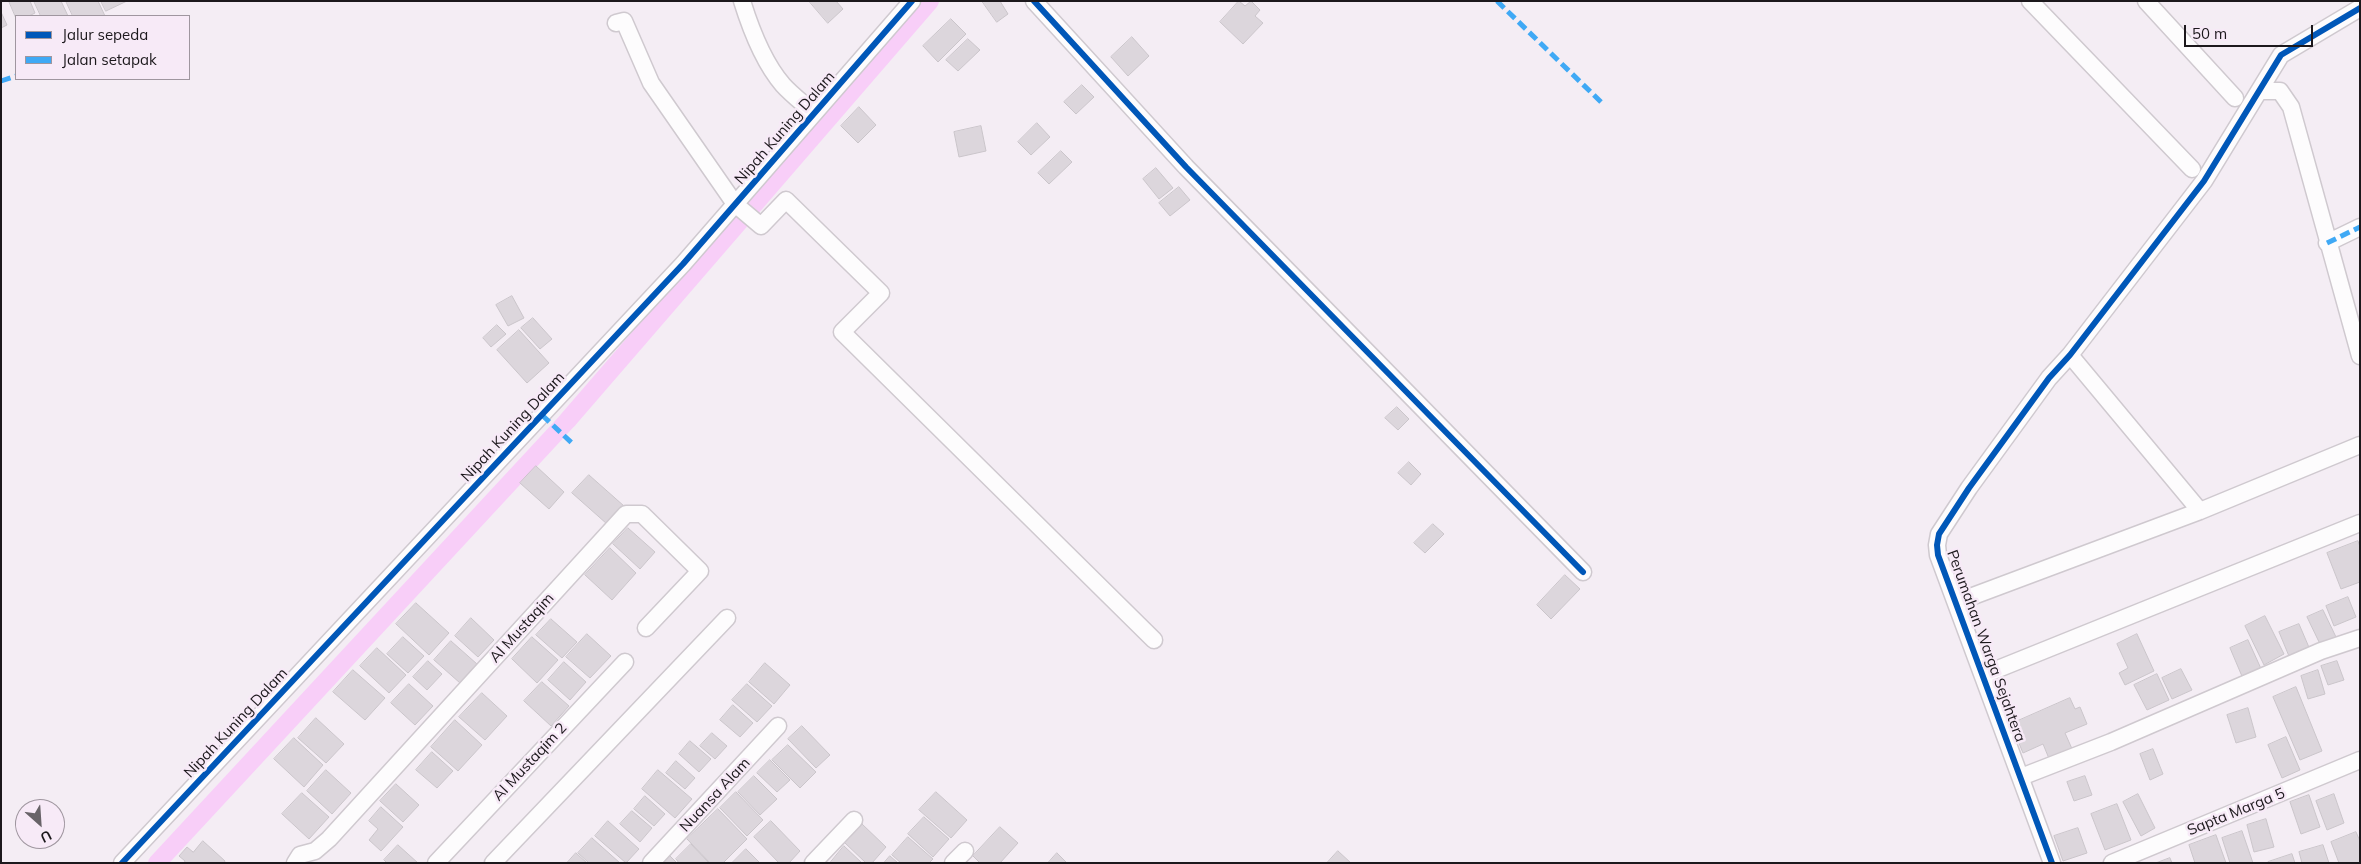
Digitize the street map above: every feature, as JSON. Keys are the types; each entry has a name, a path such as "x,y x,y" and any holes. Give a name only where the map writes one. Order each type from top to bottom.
{"street":[{"path":"742,1 753,32 772,71 783,85 814,113"},
{"name":"Nipah Kuning Dalam","path":"122,863 738,205 814,113 912,1"},
{"path":"1034,1 1186,166 1583,572"},
{"path":"2030,1 2192,168"},
{"path":"2146,1 2235,98"},
{"name":"Perumahan Warga Sejahtera","path":"2052,863 1957,602 1938,555 1939,534 1969,488 2049,378 2070,355 2204,181 2281,55 2360,8"},
{"path":"616,24 624,21 650,83 738,205 761,226 786,200 881,293 842,332 1154,640"},
{"path":"2260,91 2280,91 2291,107 2327,243 2360,356"},
{"path":"2327,243 2360,227"},
{"path":"2070,355 2200,511"},
{"path":"1957,602 2200,511 2360,445"},
{"name":"Al Mustaqim","path":"295,863 300,855 315,851 329,839 626,514 642,514 700,571 646,628"},
{"path":"1984,675 2360,523"},
{"path":"493,863 727,618"},
{"path":"2021,777 2111,742 2321,650 2360,638"},
{"name":"Al Mustaqim 2","path":"436,863 625,662"},
{"name":"Nuansa Alam","path":"651,863 778,726"},
{"name":"Sapta Marga 5","path":"2112,863 2360,760"},
{"path":"813,863 854,820"},
{"path":"953,863 965,851"}],"building":[{"path":"9,1 30,1 35,13 15,16"},
{"path":"34,1 61,1 68,15 41,15"},
{"path":"66,1 98,1 105,15 73,15"},
{"path":"101,1 127,1 106,11"},
{"path":"809,1 836,1 843,9 828,23"},
{"path":"982,1 1000,1 1008,14 997,22"},
{"path":"1239,1 1245,6 1251,1 1260,10 1255,16 1263,23 1243,44 1220,22"},
{"path":"1,12 7,25 1,28"},
{"path":"951,19 966,34 938,62 923,46"},
{"path":"1132,37 1149,56 1128,76 1111,57"},
{"path":"968,39 980,50 958,71 946,60"},
{"path":"1082,85 1094,97 1076,114 1064,102"},
{"path":"859,107 876,125 858,143 841,126"},
{"path":"1037,123 1050,137 1031,155 1018,142"},
{"path":"981,126 986,151 959,157 954,132"},
{"path":"1061,151 1072,162 1049,184 1038,173"},
{"path":"1156,168 1173,188 1159,199 1143,179"},
{"path":"1179,187 1190,200 1170,216 1159,203"},
{"path":"512,296 524,318 508,326 496,305"},
{"path":"533,318 552,339 540,349 521,328"},
{"path":"497,325 506,334 491,347 483,338"},
{"path":"519,330 549,363 527,383 497,350"},
{"path":"1397,407 1409,419 1398,430 1385,418"},
{"path":"1409,462 1421,474 1411,485 1398,473"},
{"path":"536,466 564,492 549,509 520,483"},
{"path":"589,475 624,506 607,524 572,493"},
{"path":"1433,524 1444,534 1425,553 1414,543"},
{"path":"628,528 655,552 640,569 613,544"},
{"path":"2358,541 2360,547 2360,582 2341,589 2327,553"},
{"path":"610,548 636,573 612,600 585,575"},
{"path":"1565,575 1580,589 1551,619 1537,605"},
{"path":"2348,597 2356,617 2334,626 2326,606"},
{"path":"416,603 449,633 429,655 396,624"},
{"path":"2323,610 2336,637 2320,644 2307,617"},
{"path":"2265,616 2284,654 2264,665 2245,626"},
{"path":"471,618 494,640 478,657 455,636"},
{"path":"551,619 577,642 562,658 536,635"},
{"path":"2299,624 2311,652 2291,661 2279,632"},
{"path":"587,634 611,656 590,678 566,657"},
{"path":"2137,634 2154,671 2125,685 2119,673 2128,668 2117,644"},
{"path":"403,637 424,656 408,673 387,654"},
{"path":"532,637 558,660 537,683 512,659"},
{"path":"2248,640 2263,673 2244,681 2230,648"},
{"path":"451,641 477,664 460,683 434,660"},
{"path":"377,648 406,675 389,693 360,666"},
{"path":"428,661 442,674 427,690 413,677"},
{"path":"2337,661 2344,680 2328,685 2321,666"},
{"path":"564,662 586,682 570,700 548,680"},
{"path":"765,663 790,685 774,704 749,682"},
{"path":"2181,669 2192,690 2172,699 2162,678"},
{"path":"353,670 385,698 365,720 333,692"},
{"path":"2318,670 2325,694 2308,699 2301,676"},
{"path":"2157,674 2169,700 2147,710 2134,685"},
{"path":"542,682 569,706 551,726 524,701"},
{"path":"409,684 433,706 415,725 391,703"},
{"path":"747,684 772,706 757,722 732,700"},
{"path":"2296,687 2322,751 2300,760 2273,697"},
{"path":"482,693 507,716 485,740 459,717"},
{"path":"2070,698 2075,709 2080,707 2087,724 2065,733 2073,751 2050,761 2043,744 2023,753 2011,724"},
{"path":"733,705 753,723 740,737 720,720"},
{"path":"2248,708 2256,737 2236,743 2227,715"},
{"path":"316,718 344,744 326,763 298,738"},
{"path":"455,720 482,745 458,771 431,747"},
{"path":"802,726 830,755 816,768 788,739"},
{"path":"712,733 727,746 715,759 700,746"},
{"path":"2286,737 2300,770 2282,778 2268,745"},
{"path":"294,738 323,765 304,787 274,759"},
{"path":"690,741 711,759 699,772 679,754"},
{"path":"788,745 816,772 800,788 772,760"},
{"path":"2153,749 2163,774 2150,780 2140,754"},
{"path":"432,752 453,771 437,788 416,770"},
{"path":"770,760 790,780 777,792 757,773"},
{"path":"676,761 695,778 685,789 666,773"},
{"path":"326,770 351,793 332,814 307,791"},
{"path":"658,770 692,799 675,818 642,789"},
{"path":"754,776 777,799 760,815 738,792"},
{"path":"2085,776 2092,795 2074,801 2067,782"},
{"path":"396,784 419,805 403,822 380,801"},
{"path":"736,792 763,820 747,836 720,808"},
{"path":"936,792 967,820 951,838 919,810"},
{"path":"302,793 329,817 309,839 282,814"},
{"path":"2138,794 2155,828 2141,836 2123,802"},
{"path":"2334,794 2344,823 2327,830 2316,801"},
{"path":"2309,795 2320,827 2301,834 2290,802"},
{"path":"645,796 665,814 654,826 634,809"},
{"path":"2117,804 2131,840 2105,850 2091,814"},
{"path":"381,807 403,827 381,851 369,840 378,829 369,821"},
{"path":"718,809 747,839 723,863 710,863 687,839"},
{"path":"632,811 652,828 640,842 620,824"},
{"path":"924,817 949,839 933,857 908,834"},
{"path":"2266,819 2274,847 2254,852 2247,825"},
{"path":"608,821 639,849 626,863 595,836"},
{"path":"771,821 800,851 789,863 779,863 754,837"},
{"path":"862,824 886,847 872,863 866,863 845,843"},
{"path":"1000,827 1018,843 1000,863 980,863 973,856"},
{"path":"2078,828 2087,853 2063,861 2054,836"},
{"path":"2242,831 2253,863 2230,863 2222,838"},
{"path":"2356,832 2360,841 2360,863 2339,863 2331,842"},
{"path":"2216,835 2226,863 2195,863 2189,845"},
{"path":"908,837 933,859 929,863 901,863 892,855"},
{"path":"592,838 620,863 589,863 578,853"},
{"path":"203,841 225,861 224,863 184,863 185,861 179,856 187,847 193,852"},
{"path":"691,844 709,863 679,863 676,859"},
{"path":"398,845 418,863 387,863 384,860"},
{"path":"2323,845 2329,863 2302,863 2299,852"},
{"path":"844,846 862,863 830,863"},
{"path":"746,849 760,863 732,863"},
{"path":"1338,851 1351,863 1327,863"},
{"path":"576,853 587,863 567,863"},
{"path":"1057,853 1067,863 1048,863"},
{"path":"2292,854 2295,863 2268,863 2268,862"},
{"path":"669,855 677,863 661,863"},
{"path":"890,856 898,863 884,863"},
{"path":"2170,858 2172,863 2156,863"}],"waterway":[{"path":"157,863 567,421 930,1"}],"marked path":[{"path":"1497,1 1601,102"},
{"path":"1,81 15,76"},
{"path":"2327,243 2360,227"},
{"path":"542,415 573,444"}],"cycle path":[{"path":"122,863 683,264 912,1"},
{"path":"1034,1 1186,167 1583,572"},
{"path":"2052,863 1938,555 1939,534 1969,488 2049,378 2070,355 2204,181 2281,55 2360,8"}]}
